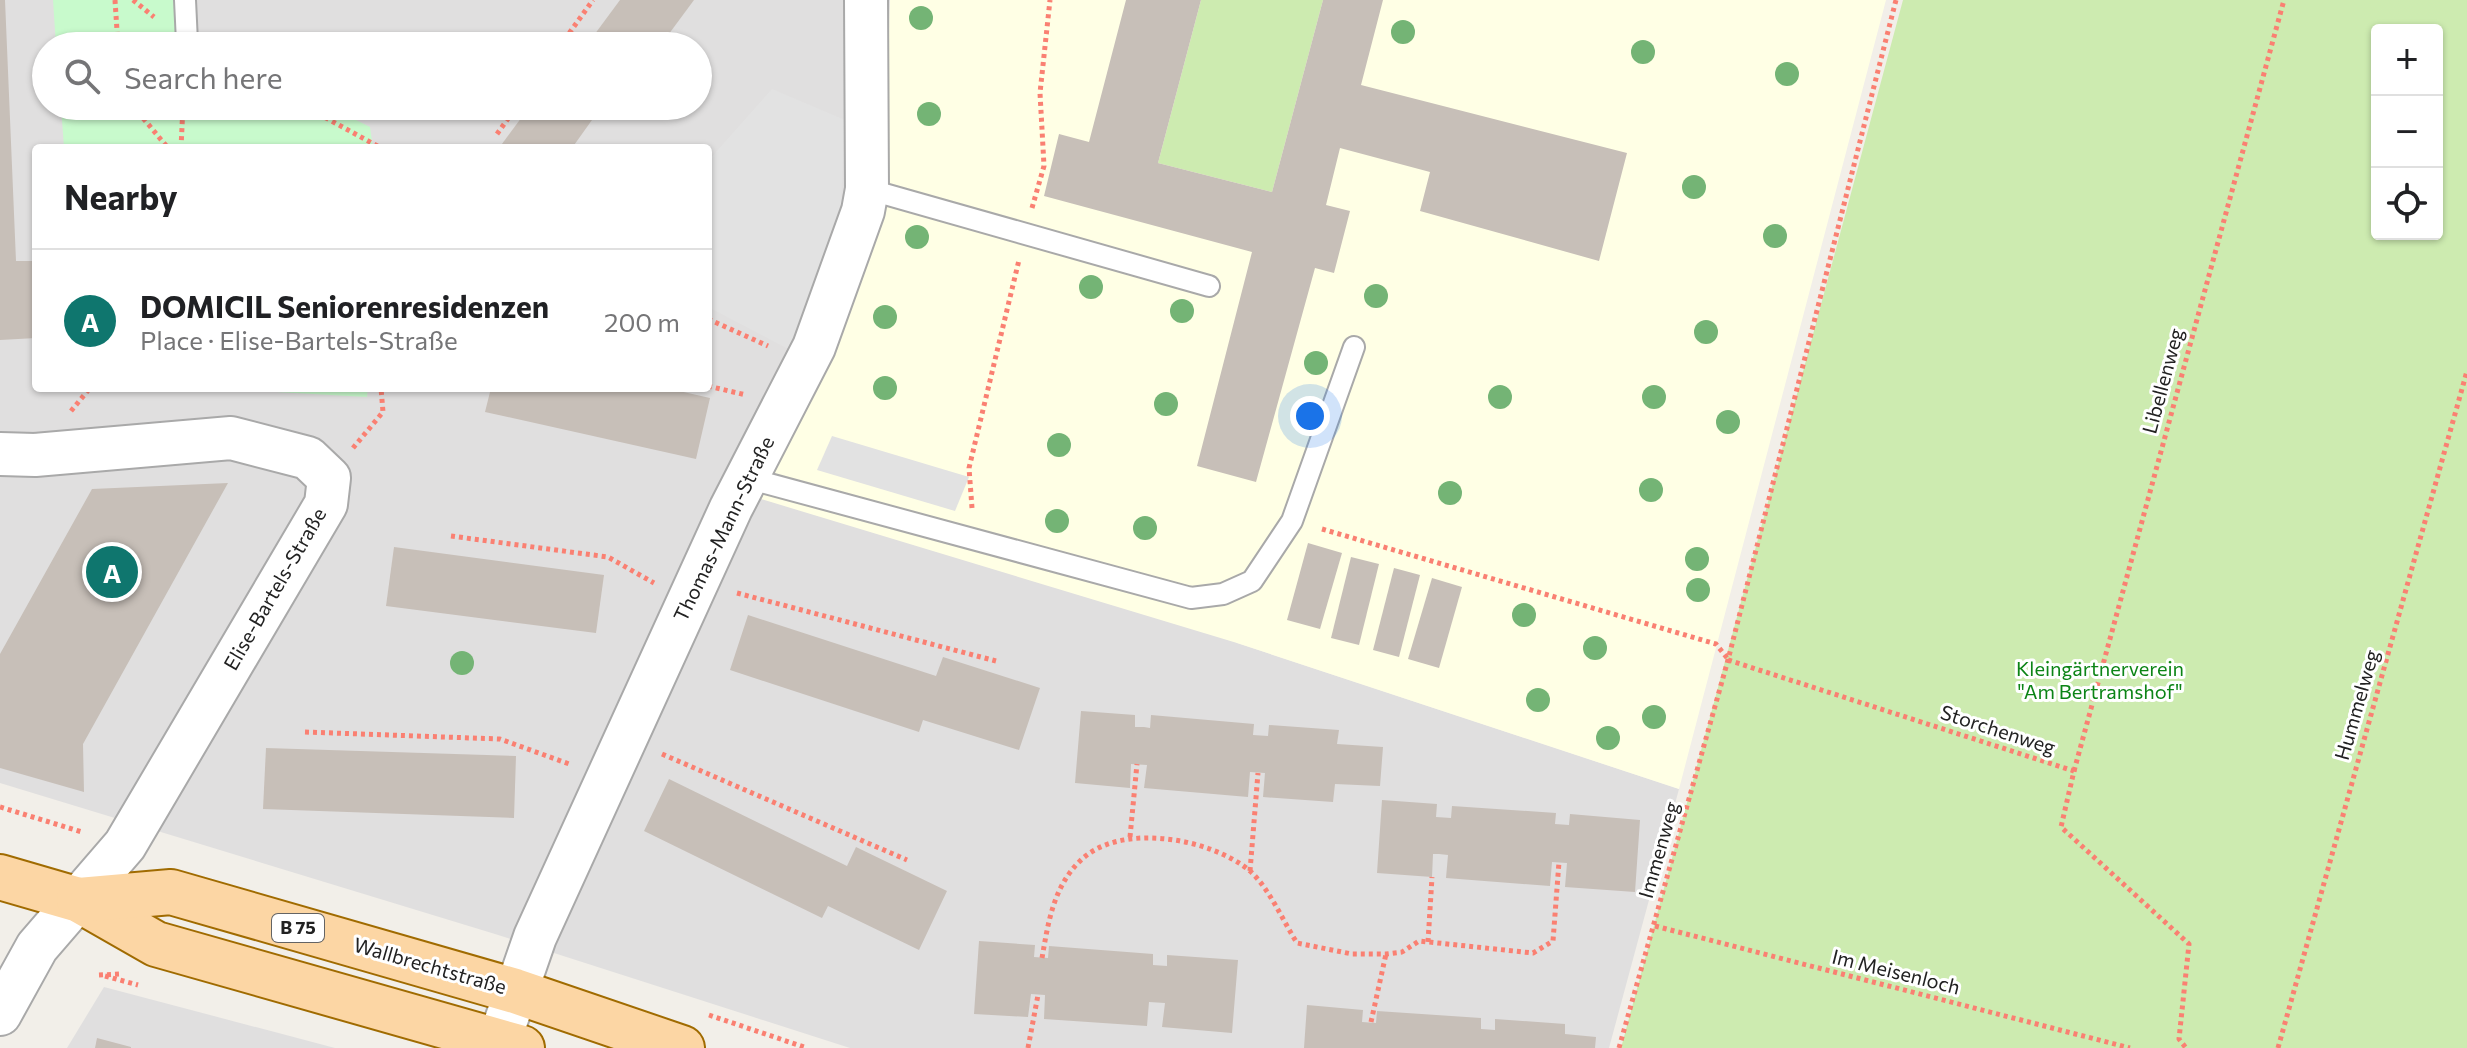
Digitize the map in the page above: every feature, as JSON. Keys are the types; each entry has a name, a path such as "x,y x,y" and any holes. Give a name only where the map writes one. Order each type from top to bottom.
{"main road":[{"name":"Wallbrechtstraße","path":"0,877 79,900 156,944 511,1044"},
{"name":"Wallbrechtstraße","path":"79,900 171,892 515,991 682,1048"}],"street":[{"name":"Thomas-Mann-Straße","path":"511,1044 515,991 692,592 805,364 863,211 867,189 866,0"},
{"path":"0,454 35,455 231,438 308,458 329,478"},
{"name":"Elise-Bartels-Straße","path":"0,1014 37,947 125,845 326,504 329,478"}],"lane":[{"path":"185,0 187,32"},
{"path":"867,189 1209,286"},
{"path":"747,478 1191,598 1223,594 1252,581 1292,521 1354,347"}],"path":[{"path":"115,0 117,32"},
{"path":"570,32 593,0"},
{"path":"974,537 969,468 1044,166 1040,93 1050,0"},
{"name":"Immenweg","path":"1619,1048 1728,660 1896,0"},
{"name":"Libellenweg","path":"2074,771 2284,0"},
{"path":"145,120 165,144"},
{"path":"181,144 182,120"},
{"path":"330,120 374,144"},
{"path":"497,134 507,120"},
{"path":"712,321 805,364"},
{"name":"Hummelweg","path":"2278,1048 2467,371"},
{"path":"329,478 383,412 381,392"},
{"name":"Storchenweg","path":"1292,521 1716,644 1728,660 2074,771 2061,827 2189,944 2179,1039"},
{"path":"451,536 608,557 692,592 996,661"},
{"path":"305,732 500,739 608,777"},
{"path":"626,739 907,860"},
{"path":"1130,837 1137,764"},
{"path":"1250,872 1258,773"},
{"path":"1042,958 1056,895 1080,860 1130,837 1169,839 1232,857 1250,872 1297,943 1352,954 1402,952 1419,941 1533,953 1553,941 1559,862"},
{"path":"1428,942 1432,877"},
{"name":"Im Meisenloch","path":"1655,926 2130,1048"},
{"path":"1371,1022 1386,954"},
{"path":"99,975 144,986"},
{"path":"1028,1048 1038,995"},
{"path":"2172,1048 2179,1039 2186,1048"}],"shaded area":[{"path":"0,0 890,0 884,212 830,356 1237,643 1679,789 1609,1048 850,1048 495,934 0,783"},
{"path":"890,0 1886,0 1679,789 1237,643 761,499 830,356 884,212"},
{"path":"772,89 845,120 841,204 790,350 712,309 712,156"},
{"path":"832,436 969,477 955,511 817,470"},
{"path":"104,987 335,1048 67,1048"}],"green space":[{"path":"53,0 189,0 192,32 55,32"},
{"path":"1201,0 1323,0 1272,192 1158,163"},
{"name":"Kleingärtnerverein \"Am Bertramshof\"","path":"1903,0 2467,0 2467,1048 1621,1048"},
{"path":"62,120 356,120 370,127 372,144 64,144"},
{"path":"276,392 368,392 367,397"}],"building":[{"path":"0,0 5,0 16,261 32,261 32,338 0,340"},
{"path":"620,0 694,0 670,32 596,32"},
{"path":"1126,0 1201,0 1158,163 1272,192 1323,0 1383,0 1361,85 1627,153 1599,261 1420,211 1430,172 1340,148 1326,205 1350,211 1334,273 1315,268 1256,482 1197,466 1252,252 1044,196 1059,134 1089,142"},
{"path":"520,120 592,120 575,144 502,144"},
{"path":"490,392 684,392 710,398 696,459 485,412"},
{"path":"228,483 83,744 84,792 0,768 0,654 92,489"},
{"path":"1308,543 1342,553 1320,629 1287,620"},
{"path":"394,547 604,575 596,633 386,606"},
{"path":"1351,557 1379,564 1359,645 1331,638"},
{"path":"1394,568 1420,575 1399,657 1373,650"},
{"path":"1432,578 1462,587 1439,668 1408,659"},
{"path":"748,615 936,676 943,657 1040,688 1019,750 923,720 919,732 730,670"},
{"path":"1081,711 1135,715 1135,727 1150,728 1151,715 1254,724 1253,735 1268,736 1269,725 1339,730 1337,744 1383,747 1380,786 1335,784 1333,802 1263,797 1265,773 1250,772 1248,797 1144,788 1147,765 1131,764 1130,788 1075,783"},
{"path":"266,748 516,756 514,818 263,809"},
{"path":"669,779 847,866 856,847 947,891 919,950 828,906 822,918 644,831"},
{"path":"1382,800 1437,804 1436,817 1451,818 1452,806 1556,813 1555,824 1569,825 1570,814 1640,820 1635,892 1565,887 1567,863 1552,862 1550,886 1446,878 1448,855 1439,854 1433,854 1432,877 1377,873"},
{"path":"979,941 1035,945 1034,957 1048,958 1049,946 1153,954 1153,965 1167,966 1167,955 1238,960 1232,1033 1162,1027 1165,1003 1149,1002 1147,1026 1044,1019 1045,995 1031,994 1028,1017 974,1014"},
{"path":"1307,1005 1363,1010 1362,1022 1376,1023 1377,1011 1481,1018 1481,1029 1495,1030 1495,1019 1565,1024 1565,1034 1596,1037 1595,1048 1304,1048"},
{"path":"97,1038 131,1047 131,1048 95,1048"}],"place":[{"name":"DOMICIL Seniorenresidenzen","path":"112,572"}]}
